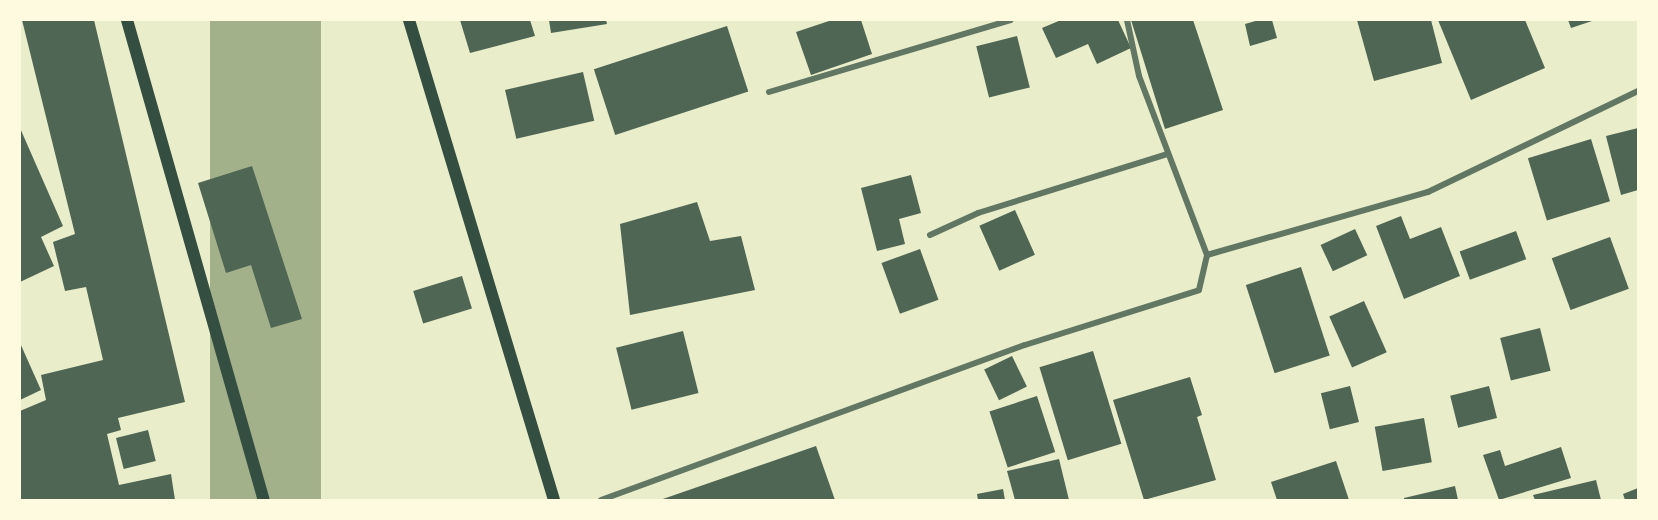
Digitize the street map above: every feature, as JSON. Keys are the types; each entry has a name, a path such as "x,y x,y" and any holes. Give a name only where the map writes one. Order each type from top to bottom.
{"main road":[{"path":"127,20 264,501"},
{"path":"409,20 554,501"}],"street":[{"path":"769,92 1011,20"},
{"path":"601,501 1024,345 1199,290 1207,255 1139,76 1127,20"},
{"path":"1207,255 1428,192 1638,90"},
{"path":"930,236 978,213 1167,154"}],"shaded area":[{"path":"210,20 321,20 321,500 210,500"}],"building":[{"path":"22,20 94,20 185,402 118,418 121,430 107,434 119,485 171,474 175,500 20,500 20,411 46,400 41,375 103,360 86,287 65,291 53,242 75,234"},
{"path":"460,20 530,20 535,36 470,53"},
{"path":"549,20 606,20 607,24 551,33"},
{"path":"832,20 861,20 872,54 811,75 796,32"},
{"path":"1061,20 1118,20 1131,48 1097,64 1088,44 1056,58 1042,28"},
{"path":"1131,20 1193,20 1223,110 1165,129"},
{"path":"1259,20 1272,20 1277,38 1250,46 1245,24"},
{"path":"1357,20 1431,20 1442,63 1374,81"},
{"path":"1438,20 1525,20 1545,68 1471,100"},
{"path":"1568,20 1595,20 1571,28"},
{"path":"727,26 748,92 615,135 594,69"},
{"path":"1017,36 1030,87 989,98 976,46"},
{"path":"583,72 594,121 516,139 505,90"},
{"path":"20,128 63,226 41,237 54,266 20,282"},
{"path":"1638,128 1638,190 1621,195 1606,136"},
{"path":"1591,139 1610,201 1547,220 1528,158"},
{"path":"252,166 302,319 271,328 251,265 226,273 198,183"},
{"path":"911,175 921,213 899,219 905,244 877,251 861,188"},
{"path":"697,202 710,241 741,236 755,290 630,315 620,224"},
{"path":"1015,210 1035,255 999,271 979,226"},
{"path":"1401,216 1410,239 1441,227 1460,276 1404,299 1376,226"},
{"path":"1355,229 1367,255 1333,271 1321,245"},
{"path":"1516,231 1526,259 1470,280 1460,252"},
{"path":"1610,237 1629,289 1571,310 1552,258"},
{"path":"920,249 938,300 900,314 881,263"},
{"path":"1301,267 1330,355 1275,373 1246,285"},
{"path":"462,276 472,309 423,323 413,291"},
{"path":"1364,301 1387,352 1352,368 1329,316"},
{"path":"1540,328 1551,371 1511,381 1500,338"},
{"path":"683,331 698,393 632,410 616,348"},
{"path":"20,343 41,390 20,400"},
{"path":"1093,351 1121,444 1068,460 1039,367"},
{"path":"1012,356 1027,387 999,400 984,370"},
{"path":"1190,377 1202,415 1197,417 1216,480 1144,500 1113,400"},
{"path":"1350,386 1359,422 1330,429 1321,393"},
{"path":"1489,386 1497,418 1458,428 1450,396"},
{"path":"1037,396 1055,452 1008,468 989,411"},
{"path":"1424,418 1432,462 1383,471 1375,427"},
{"path":"148,430 156,461 124,469 116,438"},
{"path":"816,446 835,500 660,500"},
{"path":"1561,447 1571,478 1499,500 1483,455 1500,450 1505,466"},
{"path":"1059,459 1069,500 1015,500 1007,471"},
{"path":"1336,461 1349,500 1277,500 1271,482"},
{"path":"1596,480 1601,500 1535,500 1533,495"},
{"path":"1455,486 1458,500 1404,500 1404,498"},
{"path":"1638,488 1638,500 1625,500 1623,494"},
{"path":"1003,489 1005,500 978,500 977,494"}]}
